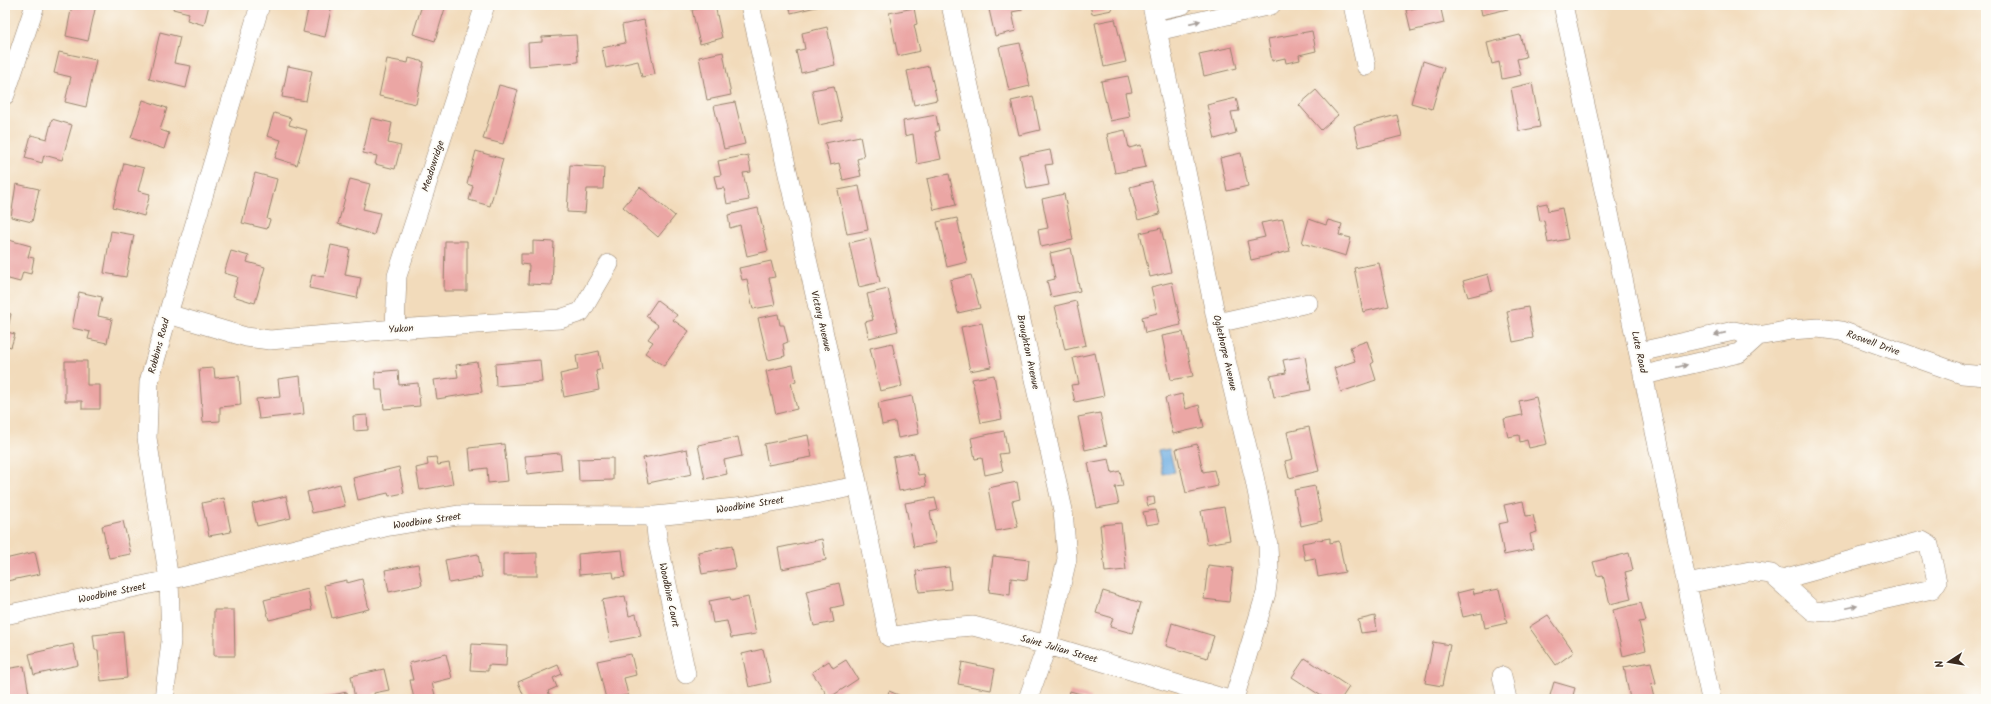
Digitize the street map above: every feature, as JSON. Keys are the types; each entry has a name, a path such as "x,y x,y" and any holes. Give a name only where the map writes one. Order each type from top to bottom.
{"street":[{"path":"5,95 35,5"},
{"name":"Robbins Road","path":"164,699 171,641 169,580 147,438 150,382 168,314 260,5"},
{"name":"Meadowridge","path":"396,329 397,276 485,5"},
{"name":"Victory Avenue","path":"750,5 858,486 889,637"},
{"name":"Broughton Avenue","path":"951,5 1063,510 1067,559 1047,645 1028,699"},
{"path":"1152,8 1182,5"},
{"path":"1157,31 1271,5"},
{"path":"1353,5 1366,66"},
{"name":"Lute Road","path":"1562,5 1644,375 1711,699"},
{"name":"Oglethorpe Avenue","path":"1152,8 1218,322 1254,476 1268,545 1269,569 1264,600 1234,699"},
{"name":"Yukon","path":"168,314 246,337 270,340 396,329 560,319 581,312 609,264"},
{"path":"1218,322 1308,303"},
{"name":"Roswell Drive","path":"1639,352 1734,331 1758,336 1791,330 1818,328 1841,331 1962,374 1986,376"},
{"path":"1644,375 1739,353 1758,336"},
{"name":"Woodbine Street","path":"5,615 169,580 385,527 458,516 655,516 745,507 858,486"},
{"name":"Woodbine Court","path":"655,516 657,537 686,674"},
{"path":"1687,584 1750,571 1771,574 1813,610 1828,612 1932,589 1937,582 1929,545 1922,542 1779,580"},
{"name":"Saint Julian Street","path":"889,637 936,629 973,626 1047,645 1226,699"},
{"path":"1502,676 1507,699"}],"water":[{"path":"1169,449 1175,472 1163,474 1158,451"}],"building":[{"path":"72,5 96,5 88,41 66,36"},
{"path":"174,5 209,5 204,25 187,20 189,13 173,9"},
{"path":"309,5 332,5 325,37 303,32"},
{"path":"422,5 446,5 435,41 413,34"},
{"path":"715,5 722,38 700,44 692,10"},
{"path":"789,5 820,5 820,6 791,13"},
{"path":"988,5 1021,5 1022,10 1012,12 1016,31 995,36"},
{"path":"1090,5 1111,5 1112,10 1092,14"},
{"path":"1430,5 1440,5 1444,23 1411,31 1406,10"},
{"path":"1480,5 1515,5 1516,7 1482,15"},
{"path":"914,8 917,24 914,25 920,51 898,56 889,13"},
{"path":"1115,19 1126,62 1104,67 1095,23"},
{"path":"644,20 655,74 642,77 638,61 606,68 602,48 625,43 622,25"},
{"path":"827,27 835,65 801,73 796,51 805,49 802,33"},
{"path":"1312,31 1316,51 1299,55 1300,60 1286,63 1285,58 1272,61 1268,39"},
{"path":"160,32 180,37 174,63 191,66 186,88 149,79"},
{"path":"576,35 578,62 529,66 528,43 542,42 542,37"},
{"path":"1520,35 1526,57 1517,59 1521,75 1502,79 1499,62 1492,64 1487,43"},
{"path":"1020,43 1030,86 1009,91 999,47"},
{"path":"1232,47 1237,68 1204,76 1199,54"},
{"path":"59,52 96,60 86,107 65,102 71,77 54,73"},
{"path":"723,52 731,95 707,100 699,57"},
{"path":"409,58 424,62 416,104 379,96 387,59 408,63"},
{"path":"1423,61 1444,68 1432,109 1411,103"},
{"path":"288,66 312,71 306,101 282,97"},
{"path":"929,66 937,100 914,105 907,71"},
{"path":"1128,76 1132,92 1125,93 1130,117 1110,121 1101,81"},
{"path":"1532,83 1540,127 1519,131 1511,88"},
{"path":"499,85 518,90 503,144 483,139"},
{"path":"834,86 842,120 819,125 812,90"},
{"path":"1316,90 1338,115 1321,130 1299,105"},
{"path":"1033,96 1040,130 1019,135 1011,101"},
{"path":"1236,98 1239,111 1231,112 1236,133 1215,139 1207,105"},
{"path":"143,100 167,108 160,130 169,133 164,149 131,138"},
{"path":"735,102 745,144 724,149 714,106"},
{"path":"274,113 291,118 289,125 307,130 297,165 275,158 281,140 267,136"},
{"path":"936,115 939,131 935,132 941,159 917,164 913,134 905,136 903,121"},
{"path":"1397,115 1402,136 1359,147 1354,126"},
{"path":"371,118 392,123 388,143 401,146 395,169 375,164 377,156 363,153"},
{"path":"52,119 72,125 62,160 44,155 42,163 25,158 31,135 47,139"},
{"path":"1125,130 1129,148 1141,145 1146,167 1115,173 1107,134"},
{"path":"860,136 864,157 857,159 861,176 843,180 839,163 830,165 825,143"},
{"path":"1050,150 1053,164 1045,165 1049,185 1027,189 1020,156"},
{"path":"476,151 503,159 490,206 469,200 473,186 467,184"},
{"path":"1241,153 1248,186 1227,191 1220,158"},
{"path":"748,155 751,172 743,173 749,200 727,204 724,188 717,189 714,176 721,175 718,161"},
{"path":"124,163 144,168 138,191 150,194 144,216 113,207"},
{"path":"570,165 604,167 603,189 587,189 585,213 567,212"},
{"path":"255,173 277,179 267,219 270,220 267,229 242,223"},
{"path":"949,174 956,205 934,210 927,179"},
{"path":"350,179 370,184 363,209 380,213 374,235 338,224"},
{"path":"1152,181 1160,214 1138,220 1130,187"},
{"path":"16,184 39,189 32,222 11,217"},
{"path":"859,186 868,230 847,234 838,190"},
{"path":"640,187 675,216 658,237 623,207"},
{"path":"1064,194 1073,240 1041,247 1038,230 1048,228 1042,199"},
{"path":"1547,203 1548,211 1562,208 1568,239 1548,243 1544,220 1540,221 1537,205"},
{"path":"758,208 768,251 747,256 740,225 730,228 728,215"},
{"path":"957,218 967,262 947,267 937,222"},
{"path":"1283,219 1290,251 1251,260 1247,241 1265,237 1261,223"},
{"path":"1309,219 1326,225 1328,220 1342,224 1339,235 1351,238 1346,256 1302,243"},
{"path":"1161,228 1171,272 1150,277 1140,233"},
{"path":"111,231 134,235 126,277 104,273"},
{"path":"870,238 880,282 859,287 849,243"},
{"path":"5,239 31,246 28,257 34,258 31,274 23,272 20,282 5,278"},
{"path":"445,241 467,241 467,291 444,291"},
{"path":"533,241 554,242 552,285 528,284 529,265 521,264 521,254 533,254"},
{"path":"331,245 350,249 345,275 361,278 357,298 309,288 312,275 324,277"},
{"path":"1071,248 1080,291 1051,297 1047,281 1055,279 1050,253"},
{"path":"231,251 249,256 247,262 265,267 255,303 233,296 238,277 224,273"},
{"path":"771,261 775,277 769,278 775,305 753,309 747,279 742,280 739,268"},
{"path":"1379,263 1389,306 1363,312 1354,268"},
{"path":"1488,274 1492,291 1468,297 1463,281"},
{"path":"971,275 980,308 958,313 950,280"},
{"path":"1172,282 1181,325 1145,333 1142,317 1157,313 1151,287"},
{"path":"888,289 898,331 869,338 865,322 873,320 867,294"},
{"path":"79,292 102,297 98,316 112,319 107,343 88,339 90,332 72,328"},
{"path":"657,300 677,315 673,320 689,331 664,366 645,353 653,342 648,339 658,325 646,316"},
{"path":"1076,301 1086,345 1065,350 1055,306"},
{"path":"1528,307 1533,338 1513,342 1507,311"},
{"path":"5,312 11,314 7,332 15,334 11,347 5,345"},
{"path":"778,314 780,325 784,325 788,342 783,344 785,356 768,360 758,318"},
{"path":"982,323 991,367 970,371 961,327"},
{"path":"1183,332 1193,376 1171,380 1162,336"},
{"path":"1367,341 1374,362 1371,364 1376,380 1341,392 1334,368 1355,361 1350,347"},
{"path":"892,343 902,386 880,391 870,348"},
{"path":"599,351 602,369 596,371 599,390 564,397 560,374 578,370 576,356"},
{"path":"1095,353 1104,396 1075,402 1071,385 1079,384 1073,358"},
{"path":"1305,356 1311,390 1274,397 1270,376 1286,373 1283,360"},
{"path":"540,360 542,382 496,386 495,364"},
{"path":"65,361 87,361 87,385 100,385 100,409 82,409 82,401 65,401"},
{"path":"477,362 482,392 437,399 434,380 458,377 456,365"},
{"path":"793,365 796,381 791,383 797,409 776,414 766,371"},
{"path":"214,368 215,378 239,376 241,405 220,407 220,421 203,422 199,369"},
{"path":"398,370 399,385 418,383 420,406 384,409 382,390 376,390 375,372"},
{"path":"994,375 1002,419 981,423 972,379"},
{"path":"300,376 304,414 259,419 256,399 280,397 278,379"},
{"path":"1182,394 1186,409 1199,405 1204,427 1173,434 1165,398"},
{"path":"912,396 919,434 898,438 895,422 882,425 878,403"},
{"path":"1536,397 1547,444 1529,448 1527,440 1520,442 1519,435 1508,437 1504,419 1522,415 1519,401"},
{"path":"1100,413 1107,445 1085,450 1078,417"},
{"path":"367,415 368,430 354,431 353,416"},
{"path":"1309,427 1319,471 1289,478 1285,461 1293,459 1287,432"},
{"path":"1004,431 1008,453 999,454 1003,471 985,475 982,458 975,459 971,438"},
{"path":"808,435 812,457 768,465 764,444"},
{"path":"738,437 742,456 724,460 727,474 705,479 698,445"},
{"path":"504,444 508,481 488,483 487,468 471,470 469,448"},
{"path":"1197,444 1203,472 1214,470 1218,486 1186,493 1176,449"},
{"path":"687,449 692,474 648,483 643,458"},
{"path":"560,453 562,470 527,474 525,456"},
{"path":"914,453 918,475 924,474 926,486 899,491 893,457"},
{"path":"436,457 438,465 449,463 453,484 420,490 416,468 428,465 427,458"},
{"path":"613,458 613,480 579,481 578,459"},
{"path":"1109,459 1112,473 1120,471 1123,486 1115,487 1119,504 1097,508 1088,463"},
{"path":"399,467 404,493 389,496 388,493 358,500 353,478"},
{"path":"1017,482 1020,499 1012,501 1018,527 996,531 988,488"},
{"path":"340,484 345,506 312,513 307,492"},
{"path":"1315,486 1322,521 1301,526 1294,490"},
{"path":"286,496 291,518 257,526 252,504"},
{"path":"1154,497 1155,504 1148,506 1146,498"},
{"path":"224,498 231,532 209,536 202,503"},
{"path":"935,498 938,510 930,512 936,543 914,547 905,503"},
{"path":"1523,501 1526,516 1533,515 1537,532 1530,534 1533,549 1504,555 1498,524 1508,522 1504,505"},
{"path":"1224,507 1230,540 1207,544 1201,511"},
{"path":"1156,510 1159,523 1146,525 1143,512"},
{"path":"123,521 131,554 109,558 102,526"},
{"path":"1121,523 1126,570 1105,572 1100,525"},
{"path":"1330,538 1330,543 1339,541 1345,572 1318,577 1315,558 1305,560 1302,543"},
{"path":"822,539 826,560 782,569 778,548"},
{"path":"732,546 736,568 702,574 698,552"},
{"path":"622,550 625,577 614,578 613,572 579,575 578,554"},
{"path":"35,552 40,574 7,581 5,559"},
{"path":"537,553 537,576 503,576 503,554"},
{"path":"1629,553 1633,570 1625,572 1631,599 1610,604 1603,575 1597,576 1593,562"},
{"path":"478,554 482,577 449,583 445,560"},
{"path":"993,556 1029,560 1027,580 1011,578 1010,595 989,592"},
{"path":"418,564 422,585 389,592 385,570"},
{"path":"1208,565 1233,568 1229,602 1204,599"},
{"path":"949,567 951,589 919,592 916,571"},
{"path":"362,579 369,609 332,618 324,585 347,580 347,583"},
{"path":"839,583 844,605 831,608 834,622 814,626 806,591"},
{"path":"308,589 312,610 269,620 264,600"},
{"path":"1473,589 1474,594 1499,589 1507,623 1485,628 1482,613 1463,617 1457,593"},
{"path":"1103,591 1141,603 1132,633 1110,627 1113,618 1096,613"},
{"path":"625,596 629,616 636,614 641,636 610,642 602,600"},
{"path":"730,597 731,601 748,597 756,634 731,638 727,621 713,623 709,601"},
{"path":"1641,603 1646,621 1639,622 1646,650 1623,656 1613,610"},
{"path":"214,610 234,610 235,656 214,656"},
{"path":"1548,615 1574,652 1556,665 1529,627"},
{"path":"1375,616 1377,631 1361,633 1358,620"},
{"path":"1172,623 1214,636 1207,658 1166,646"},
{"path":"123,632 127,678 101,681 98,650 95,650 93,635"},
{"path":"1433,642 1450,645 1442,686 1425,683"},
{"path":"73,644 78,665 34,675 29,654"},
{"path":"472,644 507,646 506,666 488,665 488,671 470,670"},
{"path":"763,649 771,682 749,687 742,654"},
{"path":"446,654 452,678 432,683 435,695 414,699 410,680 413,680 409,663"},
{"path":"631,654 636,675 624,678 628,695 606,699 597,661"},
{"path":"1305,658 1349,687 1341,699 1326,699 1292,677"},
{"path":"846,660 858,679 829,698 812,672 829,661 833,668"},
{"path":"962,662 995,669 991,690 958,684"},
{"path":"1651,662 1656,684 1651,685 1654,698 1630,699 1624,667"},
{"path":"558,665 562,674 553,678 557,687 548,691 551,699 525,699 518,682"},
{"path":"24,666 30,699 5,699 5,669"},
{"path":"384,669 389,690 374,693 375,699 355,699 351,676"},
{"path":"1554,682 1575,688 1572,699 1549,699"},
{"path":"889,691 908,699 886,699"},
{"path":"1070,691 1091,697 1091,699 1068,699"},
{"path":"347,692 348,699 318,698"},
{"path":"210,696 232,698 232,699 209,699"},
{"path":"293,696 293,699 284,699 284,698"}]}
